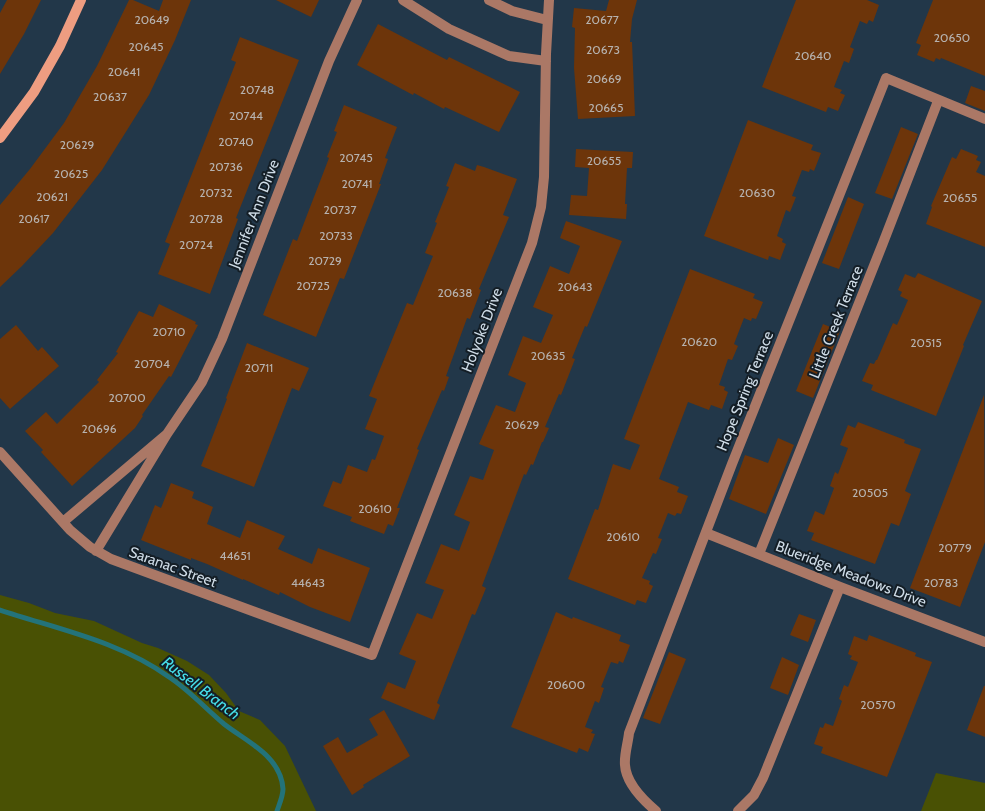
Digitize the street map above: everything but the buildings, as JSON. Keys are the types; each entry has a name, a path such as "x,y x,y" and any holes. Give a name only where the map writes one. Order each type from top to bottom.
{"street":[{"path":"0,138 34,92 60,46 81,0"},
{"name":"Jennifer Ann Drive","path":"96,551 167,434 202,382 222,339 325,70 357,0"},
{"path":"403,0 449,29 508,56 546,61"},
{"path":"489,0 512,11 547,20"},
{"name":"Holyoke Drive","path":"372,655 532,243 541,207 544,177 549,0"},
{"name":"Hope Spring Terrace","path":"656,811 631,783 625,766 629,733 732,464 886,78 985,119"},
{"name":"Little Creek Terrace","path":"759,554 884,243 938,101"},
{"name":"Jennifer Ann Drive","path":"63,522 167,434"},
{"name":"Saranac Street","path":"0,452 70,530 96,551 118,562 372,655"},
{"name":"Blueridge Meadows Drive","path":"706,533 840,587 984,639"},
{"path":"738,811 754,795 763,778 840,587"}],"green space":[{"path":"0,595 55,613 94,621 187,661 209,675 226,693 239,711 260,720 285,746 316,811 0,811"},
{"path":"936,773 985,783 985,811 921,811"}],"waterway":[{"name":"Russell Branch","path":"0,610 109,645 150,665 176,682 224,724 270,759 281,777 283,789 277,811"}]}
